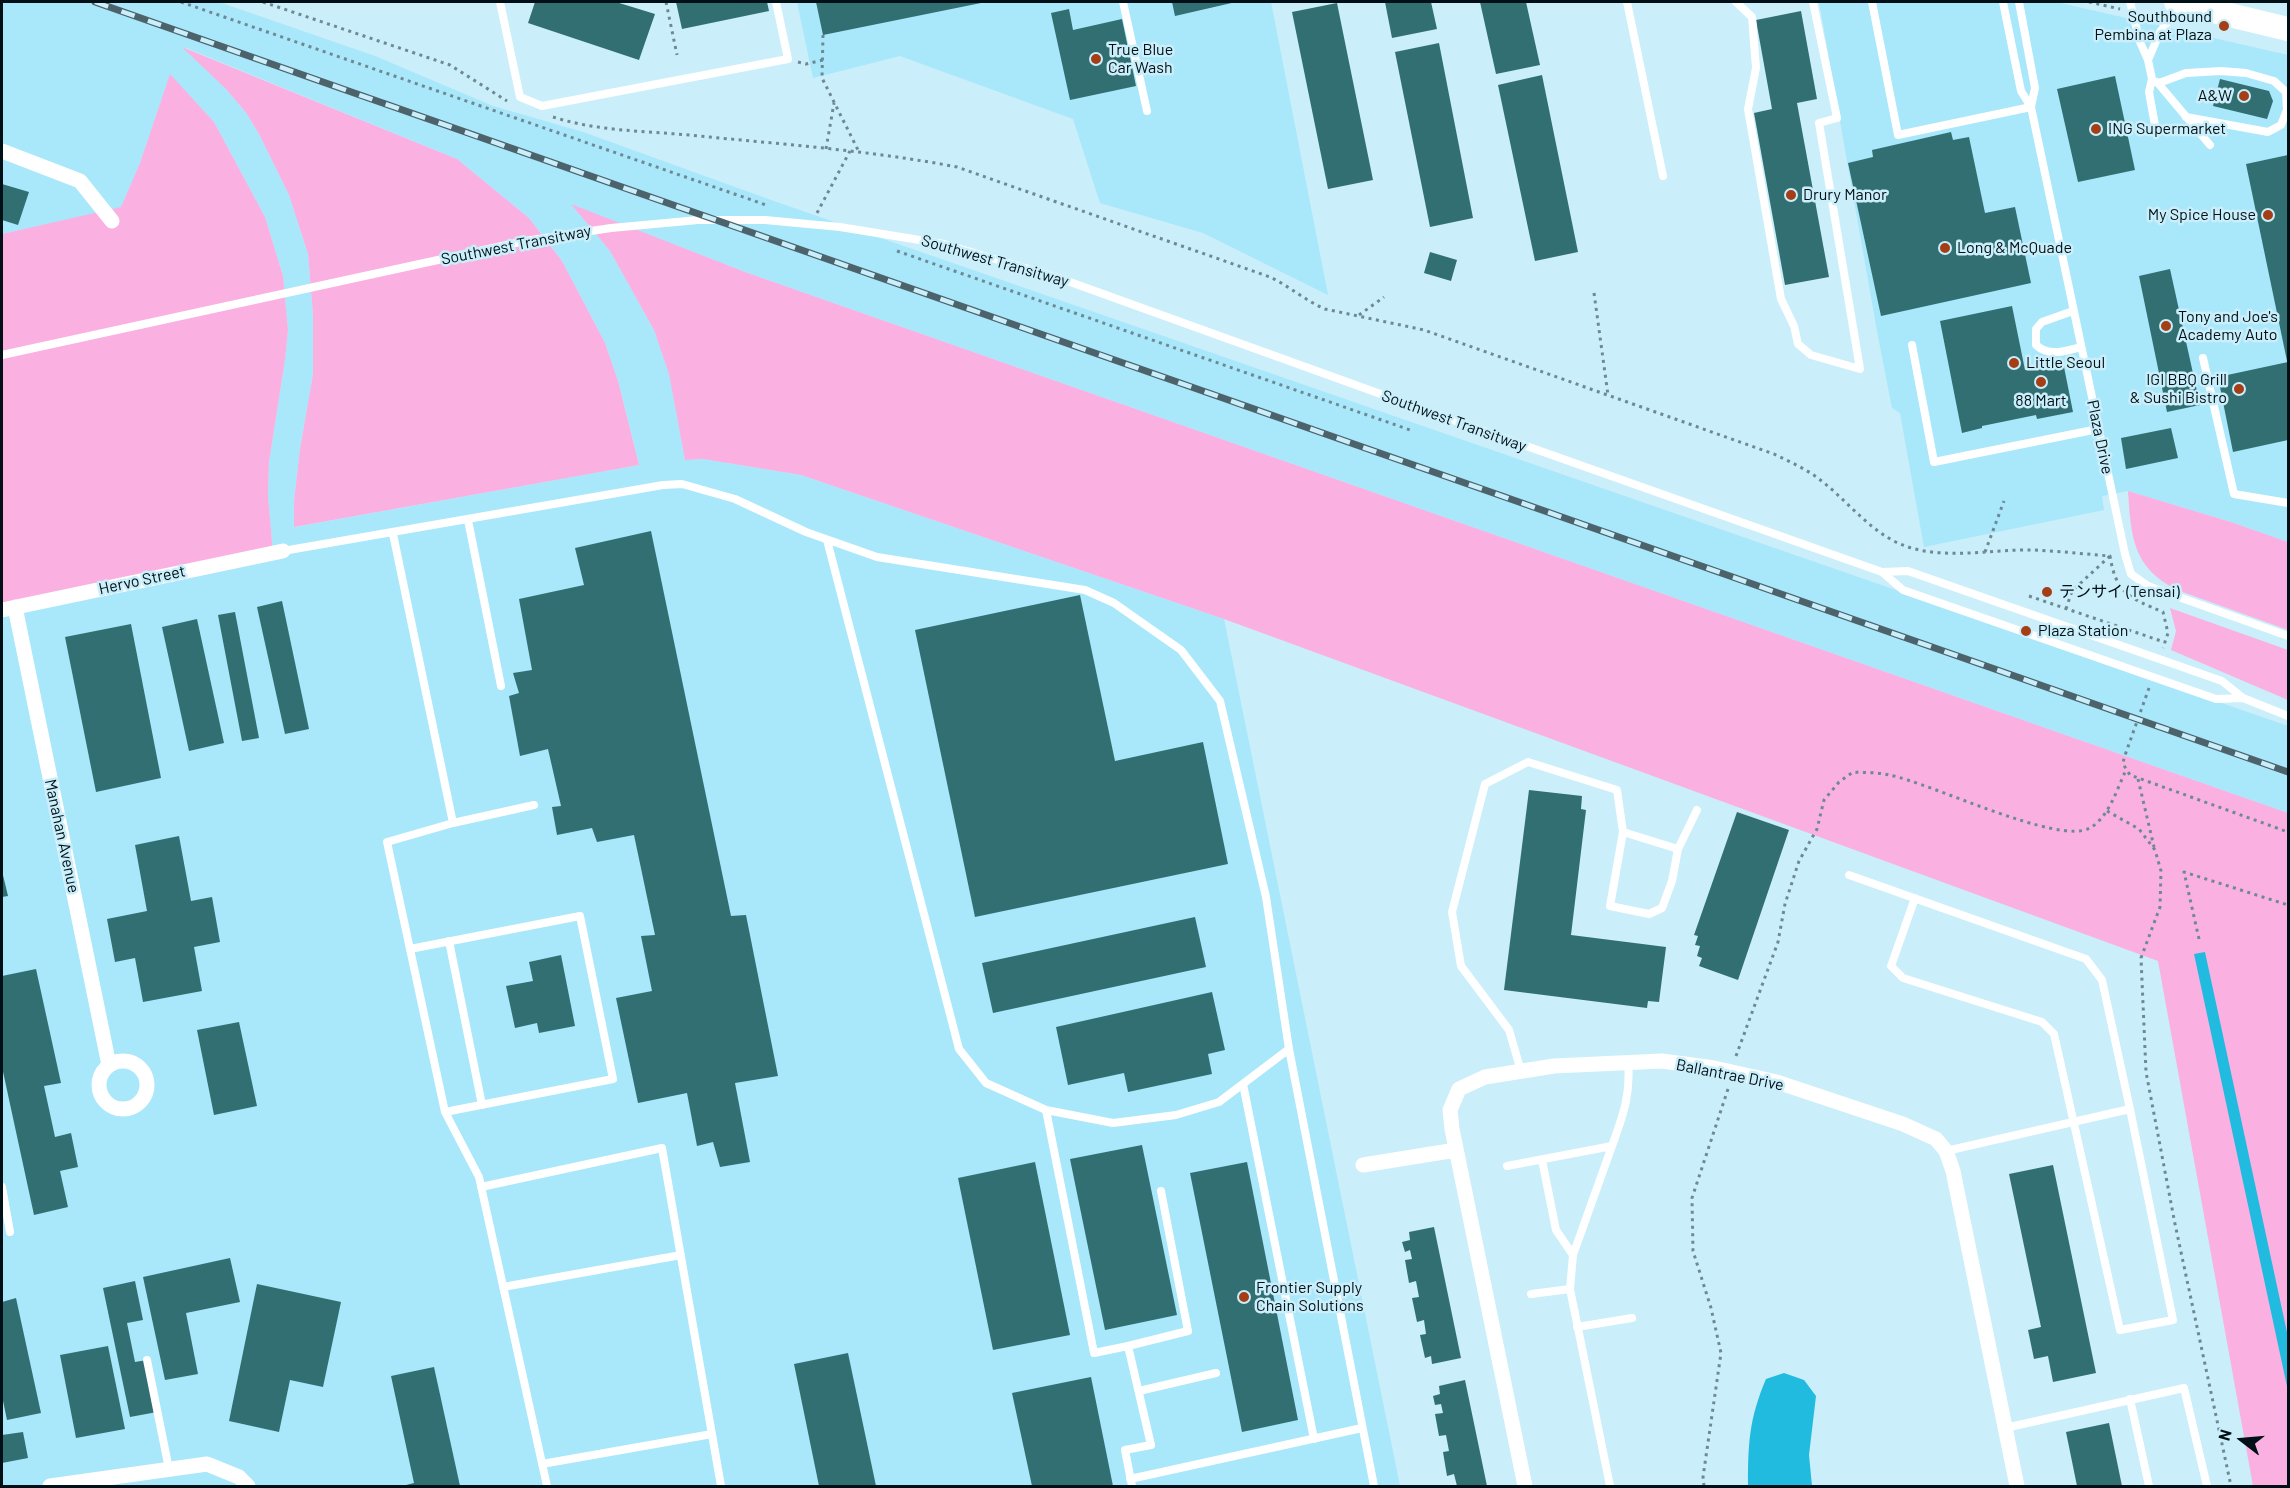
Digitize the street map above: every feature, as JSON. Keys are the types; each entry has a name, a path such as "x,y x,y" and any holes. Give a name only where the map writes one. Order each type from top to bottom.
{"main road":[{"path":"2179,2 2289,29"}],"street":[{"path":"2,152 80,181 112,221"},
{"name":"Hervo Street","path":"8,608 283,551"},
{"name":"Manahan Avenue","path":"8,608 109,1065"},
{"name":"Ballantrae Drive","path":"1525,1486 1456,1150 1450,1110 1459,1089 1485,1077 1554,1066 1662,1062 1731,1072 1777,1082 1903,1124 1936,1138 1946,1150"},
{"path":"1363,1165 1456,1150"},
{"path":"1946,1150 1953,1171 2017,1486"},
{"path":"50,1486 207,1464 238,1477 248,1486"}],"lane":[{"path":"500,2 520,97 542,106 788,59 776,2"},
{"path":"1123,2 1147,111"},
{"path":"1627,2 1663,176"},
{"path":"1736,2 1752,17 1756,68 1749,110 1781,299 1794,327 1798,344 1811,355 1860,369 1819,123 1838,118 1814,2"},
{"path":"1872,2 1898,135 2031,107"},
{"name":"Plaza Drive","path":"2003,2 2021,91 2031,107 2098,429 2131,574 2148,586 2289,636"},
{"name":"Plaza Drive","path":"2019,2 2035,88 2031,107"},
{"path":"2130,2 2140,42 2155,81 2210,145"},
{"path":"2148,60 2160,32 2179,2"},
{"path":"2156,131 2149,92 2155,81 2186,73 2221,71 2274,81 2286,92 2287,110 2281,125 2268,132 2186,117"},
{"name":"Southwest Transitway","path":"2,355 525,241 611,228 720,220 765,220 840,227 944,244 1059,278 1882,572 1903,590 2216,699 2243,698"},
{"path":"2073,311 2042,322 2036,329 2036,345 2042,351 2055,353 2081,348"},
{"path":"1912,345 1934,462 2098,429"},
{"path":"2203,358 2234,494 2289,503"},
{"path":"283,551 393,534 663,485 681,484 735,499 806,532 877,557 1085,590 1113,603 1181,650 1220,701 1266,897 1289,1049 1374,1486"},
{"path":"468,520 501,686"},
{"path":"393,534 453,823"},
{"path":"827,540 959,1049 986,1083 1046,1110 1113,1123 1176,1115 1219,1102 1289,1049"},
{"name":"Southwest Transitway","path":"1882,572 1908,571 2160,657 2222,681 2243,698 2289,716"},
{"path":"1521,1071 1509,1030 1461,966 1452,912 1485,784 1528,762 1617,790 1623,832 1610,906 1649,914 1662,908 1672,881 1678,849 1697,810"},
{"path":"534,805 453,823 387,842 445,1112 479,1177 547,1486"},
{"path":"1623,832 1678,849"},
{"path":"1849,875 1915,898 2086,958 2102,980 2173,1320 2120,1330 2054,1034 2043,1022 1903,978 1891,966 1915,898"},
{"path":"410,949 580,916 613,1079 445,1112"},
{"path":"449,941 482,1105"},
{"path":"1610,1486 1570,1288 1573,1255 1623,1114 1630,1085 1628,1062"},
{"path":"1243,1084 1314,1439"},
{"path":"1946,1150 2130,1109"},
{"path":"1046,1110 1094,1353 1188,1332 1161,1191"},
{"path":"1507,1166 1612,1146"},
{"path":"481,1187 662,1148 721,1486"},
{"path":"1542,1160 1556,1230 1573,1255"},
{"path":"2,1187 10,1232"},
{"path":"503,1287 681,1255"},
{"path":"1531,1294 1570,1288"},
{"path":"1577,1327 1632,1318"},
{"path":"1128,1346 1151,1445 1125,1450 1131,1483 1362,1428"},
{"path":"147,1360 169,1469"},
{"path":"1139,1391 1216,1373"},
{"path":"2005,1428 2184,1388 2207,1486"},
{"path":"2130,1399 2149,1486"},
{"path":"542,1464 712,1434"}],"path":[{"path":"263,2 450,65 494,95 513,104"},
{"path":"666,2 677,56"},
{"path":"823,34 822,78 859,152"},
{"path":"788,59 806,64 823,60"},
{"path":"826,149 834,101"},
{"path":"546,115 588,127 850,151 903,157 957,167 1270,276 1315,305 1424,330 1774,454 1815,476 1878,531 1894,541 1929,551 2031,550 2110,556"},
{"path":"812,221 850,151"},
{"path":"1594,294 1608,395"},
{"path":"1358,316 1384,297"},
{"path":"1985,552 2004,501"},
{"path":"2066,609 2072,591 2110,556"},
{"path":"2110,556 2113,575 2123,591 2135,600 2163,612 2168,633 2160,657"},
{"path":"2029,596 2164,642"},
{"path":"2152,678 2124,758 2123,764 2130,775 2289,832"},
{"path":"1704,1486 1703,1477 1721,1353 1711,1308 1694,1251 1692,1198 1727,1097 1731,1072 1778,942 1785,904 1799,861 1817,829 1824,800 1839,782 1853,772 1890,775 2004,815 2062,832 2090,828 2107,811 2126,770"},
{"path":"2138,779 2161,871 2160,907 2141,958 2146,1072 2175,1224 2231,1486"},
{"path":"2107,811 2139,829 2155,850"},
{"path":"2199,939 2184,872 2289,905"}],"shaded area":[{"path":"2,2 219,2 375,56 493,106 583,132 771,200 2288,726 2288,813 745,272 572,205 610,251 654,330 669,373 685,460 703,459 801,475 1224,619 1400,1486 2,1486 2,610 273,553 268,496 269,462 288,330 283,276 265,217 214,122 170,75 140,163 121,208 2,234","holes":["184,47 457,159 529,218 562,261 605,343 618,381 639,465 295,527 294,501 300,449 313,374 313,315 308,254 289,195 247,114 226,89"]},
{"path":"797,2 1271,2 1328,295 1203,233 1100,203 1073,119 900,56 813,78"},
{"path":"1819,2 2056,2 2288,55 2288,542 2128,491 2102,496 2104,510 1924,547 1900,413 1892,408 1877,331"},
{"path":"182,47 457,159 529,218 562,261 605,343 618,381 639,465 294,527 294,501 300,449 313,374 313,315 308,254 289,195 247,114 226,89"},
{"path":"170,74 214,122 265,217 283,276 288,330 269,462 268,496 273,553 2,610 2,234 121,207 140,163"},
{"path":"571,204 745,272 2288,813 2288,1486 2253,1486 2158,961 1224,619 801,475 703,459 685,460 669,374 654,330 610,251"},
{"path":"2128,491 2288,542 2288,630 2177,590 2162,581 2151,571 2137,549 2133,536"},
{"path":"2170,608 2288,650 2288,700 2171,650 2176,631"}],"water":[{"path":"2205,952 2288,1337 2288,1391 2194,954"},
{"path":"1784,1373 1804,1380 1816,1396 1809,1455 1812,1486 1748,1486 1749,1444 1756,1407 1766,1379"}],"building":[{"path":"535,2 616,2 655,14 639,60 528,23"},
{"path":"676,2 767,2 769,11 682,29"},
{"path":"816,2 981,2 981,3 823,35"},
{"path":"1172,2 1236,2 1175,16"},
{"path":"1385,2 1431,2 1437,29 1392,38"},
{"path":"1480,2 1526,2 1540,65 1496,74"},
{"path":"1337,3 1373,180 1328,189 1292,12"},
{"name":"True Blue Car Wash","path":"1069,9 1073,30 1122,19 1136,86 1070,100 1051,13"},
{"name":"Drury Manor","path":"1801,11 1817,99 1797,103 1829,277 1785,285 1754,113 1772,109 1756,20"},
{"path":"1439,43 1473,218 1430,227 1395,52"},
{"path":"1542,75 1578,252 1535,261 1498,85"},
{"name":"ING Supermarket","path":"2115,76 2135,170 2078,182 2057,89"},
{"name":"A&W","path":"2220,79 2269,91 2273,101 2267,119 2213,106"},
{"name":"Long & McQuade","path":"1951,132 1953,140 1969,137 1985,213 2015,207 2031,283 1881,316 1848,163 1873,157 1872,150"},
{"path":"2288,155 2288,361 2287,361 2246,164"},
{"path":"2,184 29,192 18,225 2,220"},
{"path":"1430,252 1457,260 1451,281 1424,273"},
{"name":"Tony and Joe's Academy Auto","path":"2170,269 2200,405 2167,412 2139,276"},
{"path":"2012,306 2025,370 2063,362 2073,412 2037,419 2036,415 1982,426 1982,428 1962,433 1940,321"},
{"path":"2288,362 2288,440 2233,452 2218,377"},
{"path":"2171,428 2178,458 2126,469 2121,438"},
{"path":"651,531 731,916 746,915 778,1076 735,1083 750,1162 720,1167 713,1142 697,1146 687,1093 638,1103 616,998 652,991 641,936 655,935 634,835 597,842 592,828 557,835 552,807 561,806 548,749 520,756 509,696 519,693 513,673 532,670 519,599 584,585 575,548"},
{"path":"1080,595 1115,761 1203,742 1228,864 975,917 915,630"},
{"path":"282,601 309,729 285,734 257,607"},
{"path":"235,612 259,738 242,741 218,615"},
{"path":"197,619 224,743 189,751 162,627"},
{"path":"131,624 161,778 96,792 65,637"},
{"path":"1529,790 1582,796 1581,809 1586,810 1571,935 1666,947 1659,1002 1648,1001 1647,1008 1504,990"},
{"path":"1737,812 1789,830 1738,980 1699,966 1702,958 1697,956 1700,946 1695,945 1698,936 1694,935"},
{"path":"179,836 191,901 212,897 220,942 194,947 202,991 143,1002 135,958 115,962 107,919 147,911 135,845"},
{"path":"2,871 8,896 2,897"},
{"path":"1195,917 1206,967 993,1013 982,963"},
{"path":"561,955 575,1026 539,1033 537,1023 515,1028 506,986 533,981 529,962"},
{"path":"36,969 61,1083 44,1086 55,1137 71,1133 78,1167 60,1171 68,1207 34,1215 2,1067 2,976"},
{"path":"1212,992 1225,1050 1208,1054 1212,1074 1128,1092 1124,1073 1068,1085 1056,1027"},
{"path":"239,1022 257,1106 214,1115 197,1030"},
{"path":"1142,1145 1177,1315 1105,1330 1070,1159"},
{"path":"1035,1162 1070,1335 993,1350 958,1178"},
{"name":"Frontier Supply Chain Solutions","path":"1247,1162 1298,1420 1242,1432 1190,1173"},
{"path":"2053,1165 2096,1373 2053,1382 2048,1356 2034,1359 2028,1330 2041,1327 2009,1174"},
{"path":"1434,1227 1461,1358 1432,1364 1431,1356 1425,1358 1420,1335 1426,1334 1424,1320 1417,1322 1412,1298 1419,1297 1416,1281 1409,1283 1405,1260 1412,1259 1410,1250 1405,1252 1402,1242 1410,1240 1409,1232"},
{"path":"230,1258 240,1302 186,1313 198,1374 165,1380 143,1277"},
{"path":"135,1281 143,1320 127,1323 135,1362 147,1360 157,1412 130,1417 103,1288"},
{"path":"257,1284 341,1302 323,1387 290,1380 279,1432 229,1421"},
{"path":"16,1298 41,1413 7,1420 2,1396 2,1302"},
{"path":"108,1346 125,1429 76,1438 60,1355"},
{"path":"848,1353 876,1486 819,1486 794,1364"},
{"path":"434,1367 460,1486 402,1486 414,1483 391,1376"},
{"path":"1091,1377 1113,1486 1032,1486 1012,1393"},
{"path":"1465,1380 1487,1486 1457,1486 1454,1474 1447,1476 1443,1452 1449,1451 1446,1435 1439,1436 1435,1414 1443,1413 1441,1404 1435,1405 1433,1396 1440,1394 1439,1386"},
{"path":"2109,1423 2122,1486 2077,1486 2066,1432"},
{"path":"23,1432 28,1458 2,1463 2,1435"}],"railway":[{"path":"95,2 2288,772"}],"place":[{"name":"Southbound Pembina at Plaza","path":"2224,26"},
{"name":"True Blue Car Wash","path":"1096,59"},
{"name":"A&W","path":"2244,96"},
{"name":"ING Supermarket","path":"2096,129"},
{"name":"Drury Manor","path":"1791,195"},
{"name":"My Spice House","path":"2268,215"},
{"name":"Long & McQuade","path":"1945,248"},
{"name":"Tony and Joe's Academy Auto","path":"2166,326"},
{"name":"Little Seoul","path":"2014,363"},
{"name":"88 Mart","path":"2041,382"},
{"name":"IGI BBQ Grill & Sushi Bistro","path":"2239,389"},
{"name":"テンサイ (Tensai)","path":"2047,592"},
{"name":"Plaza Station","path":"2026,631"},
{"name":"Frontier Supply Chain Solutions","path":"1244,1297"}]}
